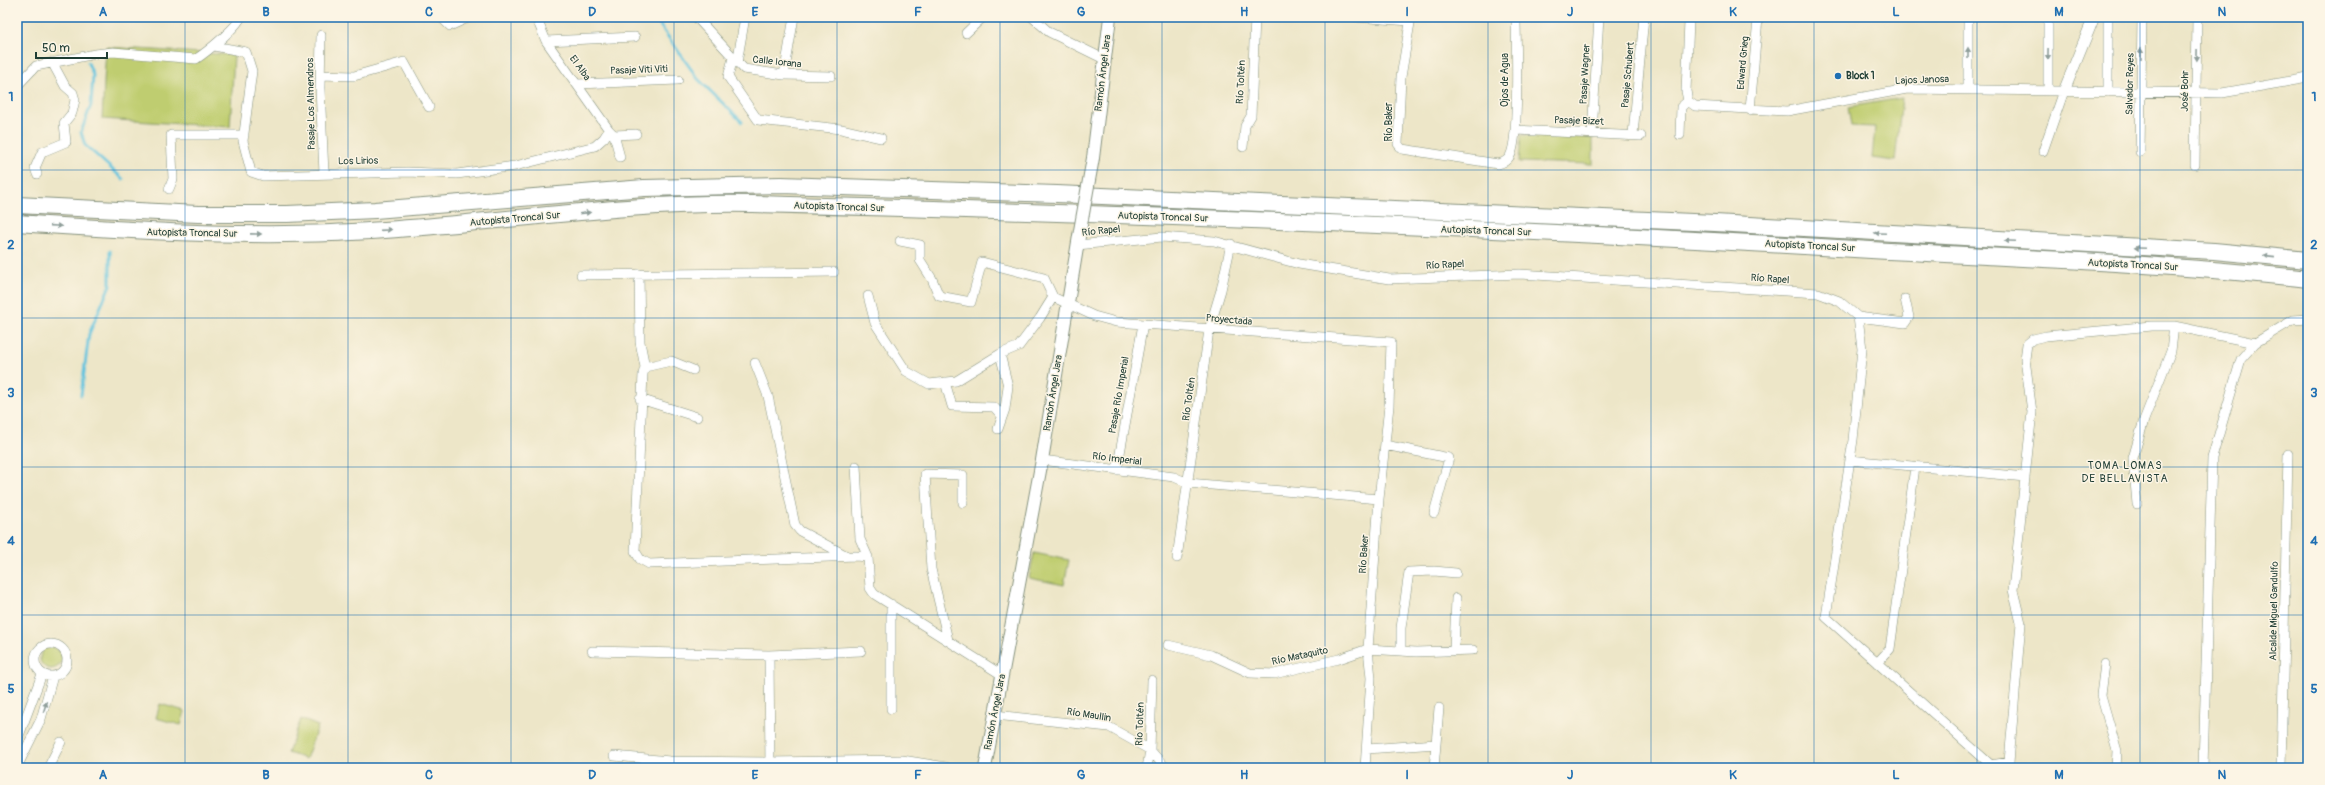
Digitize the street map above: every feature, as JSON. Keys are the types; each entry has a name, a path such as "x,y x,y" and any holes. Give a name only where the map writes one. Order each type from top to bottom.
{"highway":[{"name":"Autopista Troncal Sur","path":"17,205 198,214 287,214 375,210 651,188 781,185 1057,194 1707,223 2214,251 2308,260"},
{"name":"Autopista Troncal Sur","path":"17,223 147,232 332,233 405,229 637,207 731,204 1157,216 1745,242 2204,269 2308,278"}],"main road":[{"name":"Ramón Ángel Jara","path":"985,768 1042,460 1068,304 1092,158 1110,17"}],"street":[{"path":"17,86 36,66 113,52 196,59 214,46 222,36 239,22 242,17"},
{"path":"441,17 450,26 470,17"},
{"name":"El Alba","path":"536,17 546,42 578,84 611,132 620,156"},
{"path":"745,17 735,61 728,77 758,120 841,129 881,138"},
{"path":"784,75 794,17"},
{"path":"966,33 983,17"},
{"path":"1032,17 1049,32 1104,58"},
{"name":"Río Toltén","path":"1243,147 1245,126 1251,116 1256,17"},
{"path":"1356,17 1410,19"},
{"name":"Ojos de Agua","path":"1514,144 1516,130 1516,17"},
{"name":"Pasaje Wagner","path":"1592,133 1599,17"},
{"name":"Pasaje Schubert","path":"1637,135 1644,17"},
{"path":"1680,135 1681,107 1688,101 1686,92 1690,21 1687,17"},
{"path":"1968,17 1968,90"},
{"path":"2048,17 2048,90"},
{"path":"2043,151 2064,90 2094,17"},
{"path":"2108,17 2108,92"},
{"name":"Salvador Reyes","path":"2140,152 2142,17"},
{"name":"José Bohr","path":"2195,165 2197,17"},
{"name":"Calle Iorana","path":"697,18 744,69 784,75 831,76"},
{"name":"Edward Grieg","path":"1750,110 1758,18"},
{"name":"Río Baker","path":"1410,19 1401,77 1398,144 1402,149 1498,164 1505,162 1511,156 1514,144"},
{"name":"Pasaje Los Almendros","path":"321,35 320,75 324,173"},
{"path":"546,42 636,37"},
{"name":"Los Lirios","path":"214,46 246,52 252,71 243,141 251,172 263,176 324,173 407,172 457,174 475,172 515,166 594,146 611,132"},
{"path":"37,174 35,168 42,152 66,142 64,123 72,113 75,100 73,93 65,86 52,62"},
{"path":"320,75 354,76 404,62 429,107"},
{"name":"Lajos Janosa","path":"1688,101 1695,106 1787,111 1907,89 2222,93 2308,78"},
{"name":"Pasaje Viti Viti","path":"578,84 678,80"},
{"name":"Pasaje Bizet","path":"1516,130 1637,135"},
{"path":"611,132 636,134"},
{"path":"169,189 173,179 172,135 244,135"},
{"name":"Río Rapel","path":"1078,240 1162,237 1231,244 1300,264 1389,279 1520,274 1818,293 1839,301 1858,317"},
{"path":"868,296 875,322 906,371 928,384 956,380 1000,354 1019,346 1040,318 1053,297 1044,278 982,262 971,302 939,296 932,279 920,260 920,245 900,241"},
{"name":"Río Toltén","path":"1177,558 1209,330 1221,290 1231,244"},
{"path":"581,275 834,272"},
{"path":"639,274 640,342 645,367 640,399 635,551 640,559 649,564 847,556 868,557"},
{"name":"Proyectada","path":"1053,297 1094,316 1116,322 1209,330 1391,342"},
{"path":"1905,299 1909,317 1905,322 1858,317 1862,348 1850,460 1826,616 1991,765 2010,765 2021,623 2013,590 2032,412 2025,358 2027,344 2033,339 2046,336 2152,326 2174,326 2255,343"},
{"path":"2203,768 2212,458 2241,359 2255,343 2293,320 2308,318"},
{"name":"Pasaje Río Imperial","path":"1117,470 1143,324"},
{"path":"2137,504 2133,458 2144,420 2171,351 2174,326"},
{"name":"Río Baker","path":"1365,768 1371,678 1368,649 1379,499 1390,406 1391,342"},
{"path":"998,429 1008,386 1000,354"},
{"path":"645,367 671,361 693,370"},
{"path":"755,363 768,396 795,525 800,532 847,556"},
{"path":"945,382 952,406 994,407 1002,416"},
{"path":"640,399 697,417"},
{"path":"1385,445 1449,458 1434,513"},
{"name":"Alcalde Miguel Gandulfo","path":"2281,768 2288,454"},
{"name":"Río Imperial","path":"1042,460 1174,477 1188,483"},
{"path":"1850,460 2025,477"},
{"path":"856,466 860,539 868,557 870,588 874,594 1002,675"},
{"path":"1877,663 1890,649 1916,466"},
{"path":"948,640 931,569 925,474 963,475 963,503"},
{"path":"1188,483 1379,499"},
{"path":"1401,651 1401,628 1409,572 1434,571 1456,573"},
{"path":"1454,651 1456,598"},
{"path":"891,604 891,709"},
{"path":"45,645 56,645 64,651 67,662 63,671 53,676 42,674 36,666 37,651 45,645"},
{"name":"Río Mataquito","path":"1168,645 1211,655 1250,673 1274,674 1339,659 1368,649"},
{"path":"1368,649 1401,651 1473,650"},
{"path":"592,651 769,655 861,651"},
{"path":"769,655 770,765"},
{"path":"2105,664 2101,695 2117,751 2116,768"},
{"path":"17,741 42,674"},
{"path":"17,767 41,719 53,676"},
{"name":"Río Toltén","path":"1146,768 1150,750 1152,680"},
{"path":"1434,768 1439,708"},
{"name":"Río Maullin","path":"995,715 1109,727 1150,750 1166,768"},
{"path":"48,768 61,742"},
{"path":"1367,749 1436,744"},
{"path":"614,756 670,761 770,765 902,760 946,767"}],"green space":[{"path":"106,47 234,55 230,127 102,119"},
{"path":"1902,98 1895,161 1872,158 1875,127 1851,126 1848,107"},
{"path":"1521,135 1593,138 1593,164 1519,162"},
{"path":"1034,553 1069,560 1064,585 1029,578"},
{"path":"51,647 59,650 62,658 59,666 51,669 43,666 40,658 43,650"},
{"path":"160,704 185,711 181,725 156,718"},
{"path":"301,719 318,726 306,759 288,753"}],"waterway":[{"path":"654,17 698,79 742,122"},
{"path":"88,63 93,75 91,105 81,132 85,145 123,179"},
{"path":"81,395 89,334 110,285 110,251"}],"place":[{"name":"Block 1","path":"1838,76"}],"district":[{"name":"TOMA LOMAS DE BELLAVISTA","path":"2125,471"}]}
